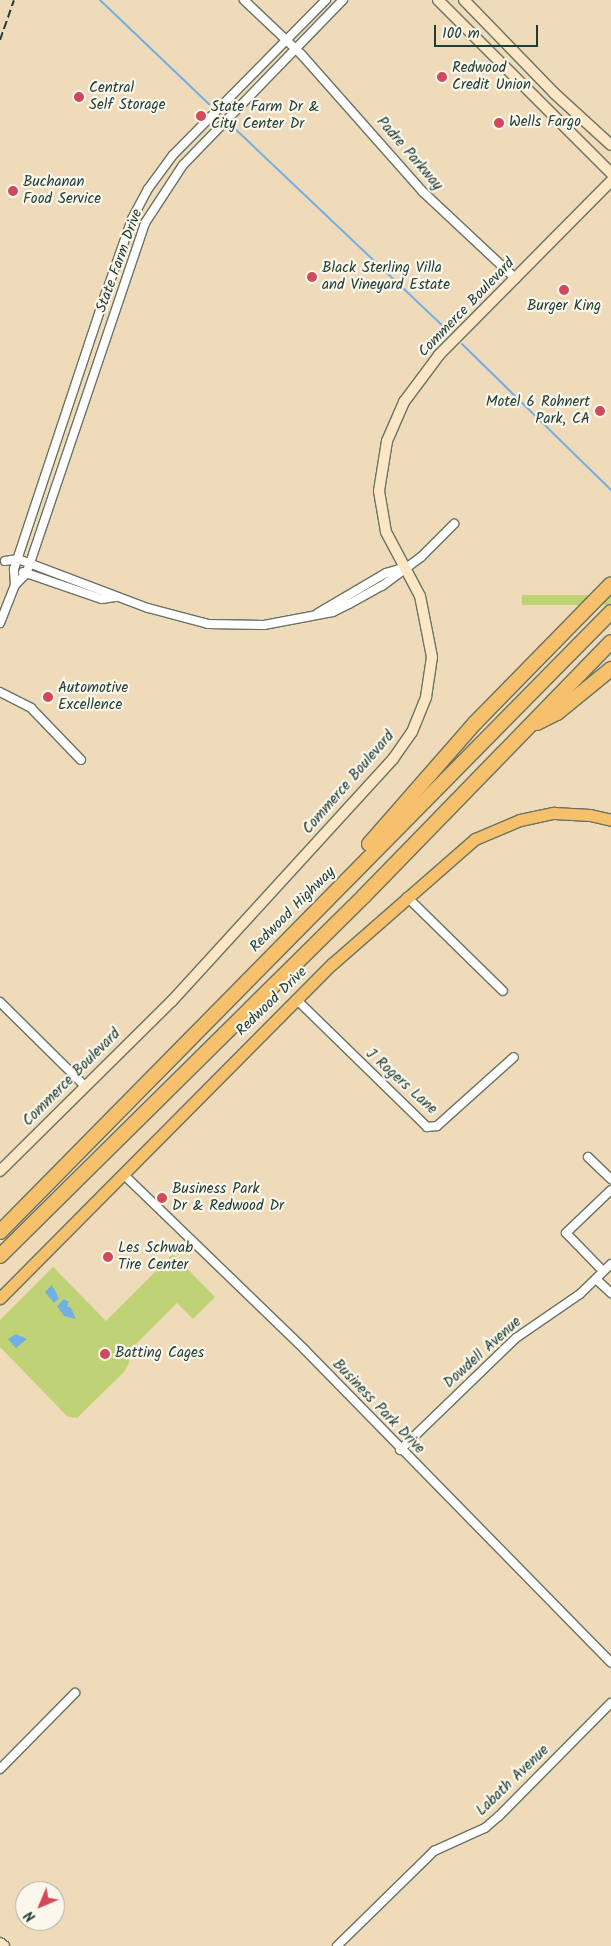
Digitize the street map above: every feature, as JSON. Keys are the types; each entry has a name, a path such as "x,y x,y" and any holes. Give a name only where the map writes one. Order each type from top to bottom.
{"highway":[{"path":"252,975 459,741 611,584"},
{"name":"Redwood Highway","path":"0,1232 611,612"},
{"path":"0,1256 364,896 611,642"},
{"path":"525,729 557,712 611,669"}],"main road":[{"name":"Redwood Drive","path":"0,1298 245,1048 407,897 475,839 513,822 554,813 590,815 611,820"}],"street":[{"name":"Padre Parkway","path":"244,0 294,48 423,192 516,280"},
{"name":"State Farm Drive","path":"0,623 14,585 14,569 132,220 162,168 326,0"},
{"name":"State Farm Drive","path":"14,585 26,574 30,563 145,224 175,176 220,125 343,0"},
{"path":"438,0 611,173"},
{"path":"464,0 554,92 611,145"},
{"name":"Commerce Boulevard","path":"0,1171 172,1001 394,760 412,732 426,698 432,658 425,612 386,532 379,491 380,467 386,441 404,402 449,345 516,280 611,181"},
{"path":"2,560 18,559 105,590 117,597 208,624 264,625 317,614 386,573 404,567 421,557 454,524"},
{"path":"2,560 14,569 26,574 102,599 117,597"},
{"path":"0,692 31,708 80,760"},
{"path":"407,897 503,991"},
{"name":"J Rogers Lane","path":"296,1000 427,1127 437,1126 514,1057"},
{"path":"0,1002 84,1086"},
{"path":"588,1157 611,1179"},
{"name":"Business Park Drive","path":"123,1174 304,1349 400,1450 611,1663"},
{"path":"603,1271 566,1233 611,1190"},
{"name":"Dowdell Avenue","path":"400,1450 516,1338 570,1301 611,1264"},
{"path":"596,1279 611,1293"},
{"path":"0,1769 75,1694"},
{"name":"Labath Avenue","path":"337,1946 434,1851 492,1822 611,1703"},
{"path":"0,1943 4,1946"}],"green space":[{"path":"522,595 611,595 611,605 522,605"},
{"path":"173,1254 215,1297 193,1319 177,1303 129,1351 129,1363 124,1372 77,1418 68,1417 0,1347 0,1320 53,1267 106,1321"}],"water":[{"path":"52,1285 59,1298 54,1303 45,1292"},
{"path":"64,1299 69,1302 67,1306 71,1308 76,1319 64,1316 57,1306"},
{"path":"16,1334 27,1339 16,1348 8,1339"}],"waterway":[{"path":"100,0 209,104"},
{"path":"231,125 448,331"},
{"path":"462,344 611,490"}],"railway":[{"path":"0,40 14,0"}],"place":[{"name":"Redwood Credit Union","path":"442,77"},
{"name":"Central Self Storage","path":"79,97"},
{"name":"State Farm Dr & City Center Dr","path":"201,116"},
{"name":"Wells Fargo","path":"499,123"},
{"name":"Buchanan Food Service","path":"13,191"},
{"name":"Black Sterling Villa and Vineyard Estate","path":"312,277"},
{"name":"Burger King","path":"564,290"},
{"name":"Motel 6 Rohnert Park, CA","path":"600,411"},
{"name":"Automotive Excellence","path":"48,697"},
{"name":"Business Park Dr & Redwood Dr","path":"162,1198"},
{"name":"Les Schwab Tire Center","path":"108,1257"},
{"name":"Batting Cages","path":"105,1354"}]}
